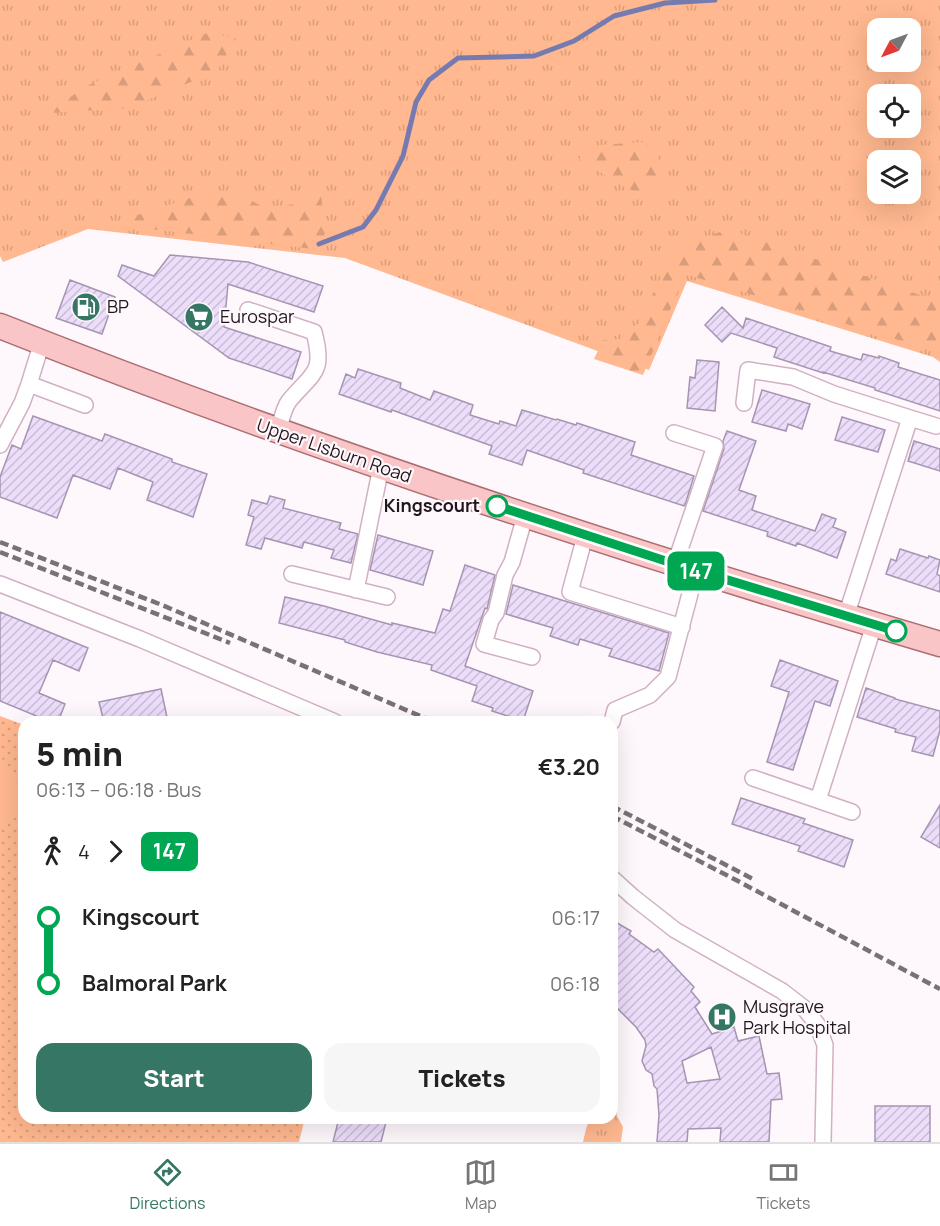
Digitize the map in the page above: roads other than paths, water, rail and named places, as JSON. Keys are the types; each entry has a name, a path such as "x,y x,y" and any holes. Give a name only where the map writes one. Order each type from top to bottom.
{"main road":[{"name":"Upper Lisburn Road","path":"0,326 278,432 525,516 686,568 940,644"}],"street":[{"path":"248,310 314,332 318,347 318,365 308,381 288,403 278,432"},
{"path":"0,445 22,403 42,342"},
{"path":"744,403 748,370 793,377 834,394 936,426"},
{"path":"29,384 85,405"},
{"path":"846,616 910,418"},
{"path":"614,716 615,710 650,695 668,676 682,627 686,568 715,446 674,433"},
{"path":"356,590 381,467"},
{"path":"525,516 484,644 532,657"},
{"path":"585,536 570,592 682,627"},
{"path":"292,574 387,597"},
{"path":"0,584 140,639 321,716"},
{"path":"818,800 874,625"},
{"path":"753,778 852,812"},
{"path":"618,883 675,930 782,991 804,1008 817,1024 825,1045 823,1142"}],"waterway":[{"path":"319,244 363,227 376,210 403,156 416,102 429,80 458,58 534,56 574,41 614,16 665,3 715,0"}],"railway":[{"path":"0,542 162,605 420,716"},
{"path":"0,552 230,643"},
{"path":"618,809 753,879"},
{"path":"618,819 940,989"}],"place":[{"name":"BP","path":"86,307"},
{"name":"Eurospar","path":"199,317"},
{"name":"Kingscourt","path":"497,506"},
{"name":"Musgrave Park Hospital","path":"722,1017"}]}
